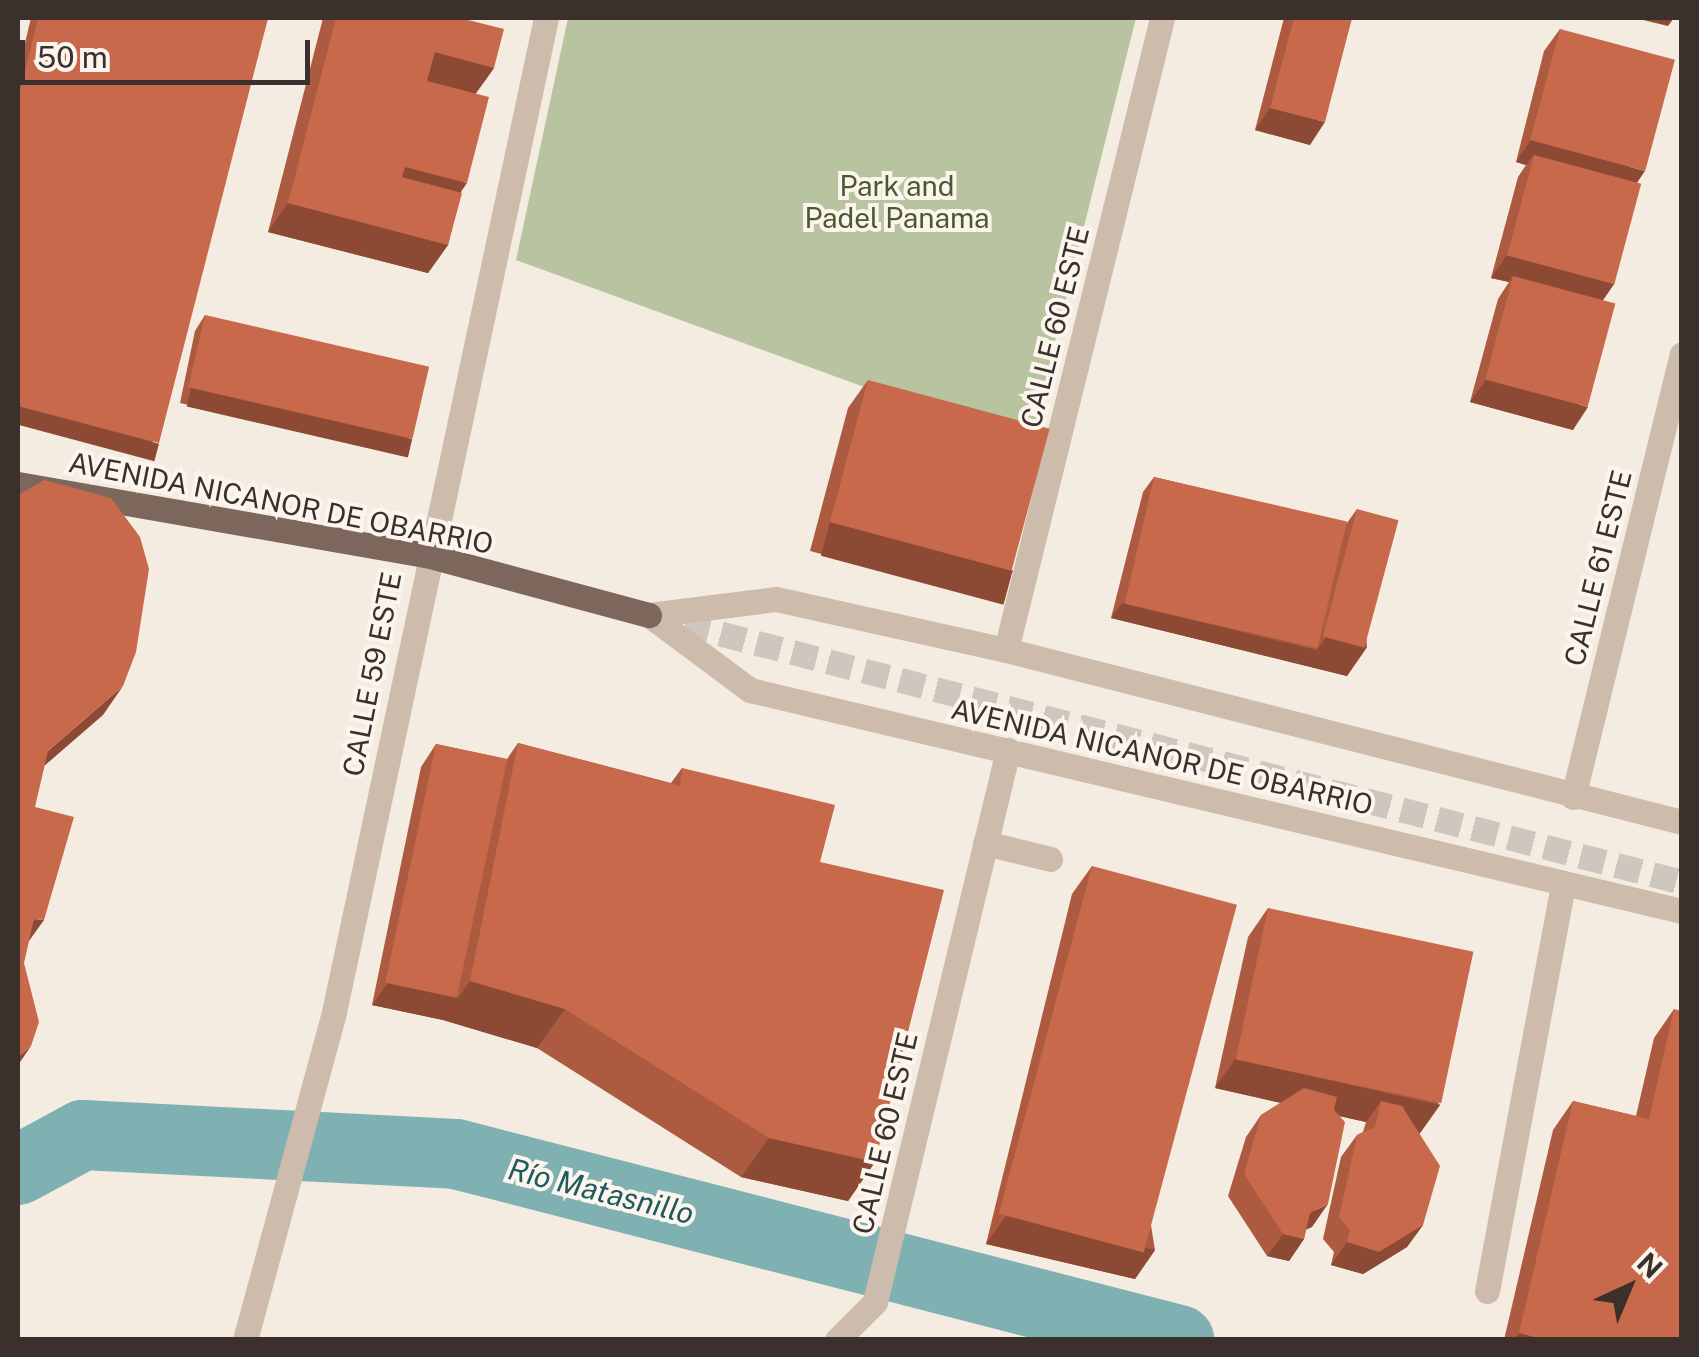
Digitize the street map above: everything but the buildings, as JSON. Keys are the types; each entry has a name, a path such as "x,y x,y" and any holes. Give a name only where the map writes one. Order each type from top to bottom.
{"main road":[{"name":"AVENIDA NICANOR DE OBARRIO","path":"18,484 426,554 649,615"}],"street":[{"name":"CALLE 59 ESTE","path":"245,1340 334,1012 426,554 546,18"},
{"name":"CALLE 60 ESTE","path":"1006,650 1162,18"},
{"name":"CALLE 61 ESTE","path":"1574,797 1682,354"},
{"name":"AVENIDA NICANOR DE OBARRIO","path":"649,615 776,599 1006,650 1682,822"},
{"name":"AVENIDA NICANOR DE OBARRIO","path":"649,615 750,690 1682,912"},
{"name":"CALLE 60 ESTE","path":"837,1340 875,1302 1008,750"},
{"path":"986,843 1050,858"},
{"path":"1487,1291 1562,883"}],"green space":[{"name":"Park and Padel Panama","path":"568,18 1136,18 1029,447 516,260"}],"waterway":[{"name":"Río Matasnillo","path":"18,1170 83,1135 456,1154 1179,1340"}],"tunnel":[{"path":"649,615 1682,882"}]}
